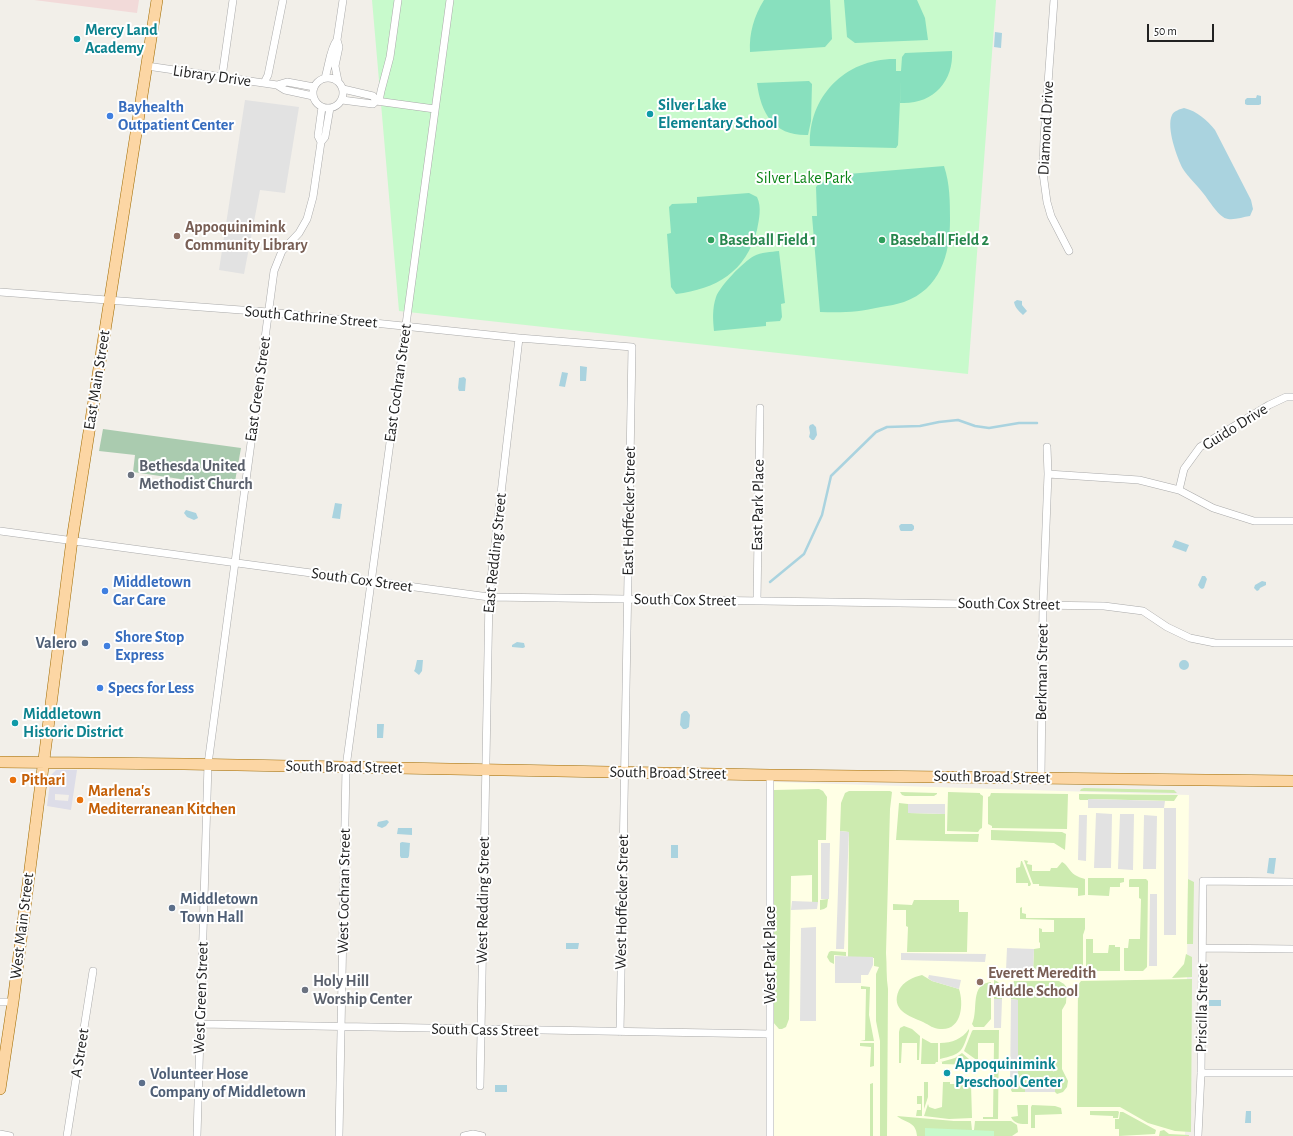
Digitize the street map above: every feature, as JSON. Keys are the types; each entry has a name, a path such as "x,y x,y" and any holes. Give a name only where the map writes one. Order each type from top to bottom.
{"main road":[{"name":"East Main Street","path":"43,762 72,540 157,0"},
{"name":"South Broad Street","path":"0,762 1293,781"},
{"name":"West Main Street","path":"0,1089 13,1002 43,762"}],"street":[{"path":"222,77 233,0"},
{"path":"264,83 268,75 283,0"},
{"path":"338,81 325,78 320,80 314,86 313,96 316,103 322,107 330,108 335,107 342,100 343,89 338,81 335,66 339,47 337,40 344,0"},
{"path":"378,101 390,57 398,0"},
{"name":"East Cochran Street","path":"346,767 450,0"},
{"name":"Diamond Drive","path":"1054,0 1043,145 1043,173 1051,216 1069,250"},
{"path":"325,78 332,46 337,40"},
{"name":"Library Drive","path":"147,66 277,85 285,90 313,96"},
{"name":"Library Drive","path":"277,85 287,82 314,86"},
{"path":"343,89 373,96 378,101"},
{"path":"342,100 372,104 378,101 435,109"},
{"name":"East Green Street","path":"321,142 318,136 322,107"},
{"name":"East Green Street","path":"208,764 274,271 282,251 299,233 307,219 310,210 321,142 325,137 330,108"},
{"name":"South Cathrine Street","path":"0,292 110,299 268,312 519,338 632,347"},
{"name":"East Redding Street","path":"486,769 489,597 519,338"},
{"name":"East Hoffecker Street","path":"624,772 632,347"},
{"name":"Guido Drive","path":"1179,490 1184,469 1200,447 1269,405 1286,397 1293,397"},
{"name":"East Park Place","path":"757,601 760,408"},
{"name":"Berkman Street","path":"1041,777 1043,605 1048,474 1047,447"},
{"path":"1048,474 1139,480 1179,490 1213,508 1254,521 1293,521"},
{"name":"South Cox Street","path":"0,531 489,597 1104,606 1143,611 1167,627 1190,638 1215,643 1293,643"},
{"name":"West Green Street","path":"197,1136 208,764"},
{"name":"West Cochran Street","path":"339,1136 346,767"},
{"name":"West Redding Street","path":"480,1086 486,769"},
{"name":"West Hoffecker Street","path":"620,1032 624,772"},
{"name":"West Park Place","path":"770,774 770,1136"},
{"name":"Priscilla Street","path":"1198,1136 1201,1073 1203,881 1293,882"},
{"path":"1202,948 1293,949"},
{"name":"A Street","path":"67,1136 93,971"},
{"path":"0,1002 13,1002"},
{"name":"South Cass Street","path":"200,1024 770,1034"},
{"path":"1201,1073 1293,1073"},
{"path":"0,1134 10,1136"},
{"path":"464,1136 472,1134 482,1136"}],"shaded area":[{"path":"34,0 139,0 137,13"},
{"path":"245,100 299,107 285,193 260,190 244,274 219,270"},
{"path":"103,429 241,448 234,487 133,472 135,455 99,451"},
{"path":"56,770 77,770 71,810 47,806 51,775","holes":["55,794 69,795 68,801 55,800"]},
{"name":"Everett Meredith Middle School","path":"774,782 1189,795 1185,1136 773,1136"},
{"path":"1088,799 1165,801 1164,808 1088,808"},
{"path":"908,804 945,804 945,814 908,813"},
{"path":"1164,808 1176,808 1176,935 1164,935"},
{"path":"1096,813 1112,814 1111,868 1094,868"},
{"path":"1120,814 1134,814 1133,870 1118,869"},
{"path":"1079,815 1087,815 1086,861 1078,860"},
{"path":"1144,815 1157,816 1156,869 1143,869"},
{"path":"840,831 849,832 844,949 836,949"},
{"path":"821,843 830,843 829,899 821,899"},
{"path":"1150,894 1157,894 1157,966 1149,966"},
{"path":"792,901 818,902 817,909 791,910"},
{"path":"816,927 816,1021 800,1021 801,928"},
{"path":"1007,948 1034,949 1033,971 1006,970"},
{"path":"901,953 986,954 985,962 901,960"},
{"path":"835,956 873,957 873,965 868,975 861,975 861,983 835,983"},
{"path":"929,975 961,980 959,989 932,981 928,978"},
{"path":"994,999 1002,999 1001,1028 994,1028"},
{"path":"1011,999 1018,1000 1018,1089 1010,1089"},
{"path":"1025,1085 1055,1085 1055,1092 1025,1092"}],"green space":[{"name":"Silver Lake Park","path":"372,0 996,0 968,374 399,311"},
{"path":"764,0 830,0 832,39 825,47 750,52 750,38 753,25 757,12"},
{"path":"844,0 917,0 925,18 928,40 855,43 847,37"},
{"path":"952,51 952,62 945,82 931,96 912,103 900,103 901,78 898,145 896,148 810,146 811,128 816,111 823,96 834,83 846,73 861,65 878,60 896,59 896,71 901,71 902,57 905,53"},
{"path":"809,81 812,84 811,121 808,135 786,132 771,121 766,113 759,94 757,83"},
{"name":"Baseball Field 2","path":"944,166 949,193 950,233 945,258 934,280 926,289 916,296 904,302 890,306 858,311 820,312 812,216 817,216 816,187 820,182 848,179 848,174"},
{"name":"Baseball Field 1","path":"749,193 757,197 759,201 760,214 752,245 745,257 727,276 716,283 691,292 676,294 671,287 667,234 671,233 669,207 672,204 697,203 697,197"},
{"path":"779,251 785,303 781,304 782,317 780,321 766,322 766,326 714,331 713,314 718,292 732,275 749,259 763,253"},
{"path":"1084,788 1174,790 1177,793 1080,791"},
{"path":"819,789 823,791 827,797 826,840 818,840 818,902 812,902 812,875 791,876 789,1019 786,1027 779,1029 773,1022 774,790"},
{"path":"849,791 892,792 890,809 886,953 888,989 887,1136 880,1136 880,1041 876,1021 876,974 879,967 874,966 874,958 848,958 849,832 840,831 841,803 845,793"},
{"path":"900,792 937,794 934,796 905,796"},
{"path":"948,792 980,793 983,796 982,828 978,832 947,831"},
{"path":"991,793 1068,794 1067,829 992,828 992,826 988,824 988,797"},
{"path":"1079,794 1178,795 1174,801 1080,800"},
{"path":"899,803 908,804 909,813 945,814 945,834 979,834 978,842 896,840"},
{"path":"991,830 1062,832 1066,834 1065,850 1054,843 991,840"},
{"path":"1024,860 1028,861 1027,864 1032,865 1032,871 1050,871 1051,868 1057,868 1062,862 1075,875 1085,879 1085,895 1078,896 1078,888 1039,886 1039,884 1033,884"},
{"path":"1021,861 1031,884 1030,886 1028,886 1028,883 1016,883 1016,868 1020,867"},
{"path":"1088,878 1124,878 1124,882 1120,883 1120,887 1110,887 1109,896 1088,895"},
{"path":"1130,879 1146,879 1148,881 1147,967 1143,971 1124,970 1124,948 1128,948 1129,939 1140,939 1141,899 1139,898 1139,887 1129,887"},
{"path":"1188,879 1194,882 1193,944 1187,944"},
{"path":"828,899 827,907 820,910 820,900"},
{"path":"914,900 959,900 959,912 968,912 967,952 907,952 908,927 906,926 906,910 893,910 893,904 912,905"},
{"path":"1022,907 1022,913 1026,914 1026,918 1085,918 1085,929 1083,935 1083,971 1033,971 1034,949 1040,948 1039,928 1042,929 1042,932 1054,932 1054,920 1020,919 1020,908"},
{"path":"1086,939 1093,939 1093,953 1108,953 1109,945 1120,947 1120,971 1086,971"},
{"path":"831,951 846,952 846,956 834,955 834,964 830,962 827,957"},
{"path":"1186,954 1192,957 1192,977 1172,978 1184,964"},
{"path":"922,975 932,981 959,989 961,995 961,1009 960,1015 953,1026 940,1029 936,1028 907,1015 899,1007 897,997 901,987 909,980"},
{"path":"1192,979 1191,1132 1175,1131 1148,1123 1120,1107 1077,1107 1078,985 1081,981"},
{"path":"994,980 1000,985 1002,990 1002,999 994,999"},
{"path":"1014,981 1059,981 1067,988 1066,1003 1062,1010 1062,1069 1068,1081 1067,1087 1063,1092 1057,1094 1055,1092 1055,1085 1025,1085 1025,1092 1012,1092 1011,1090 1017,1089 1018,1000 1011,999 1011,987"},
{"path":"991,982 991,1019 984,1027 974,1027 972,1024 977,992 984,984"},
{"path":"861,986 870,987 869,1015 874,1041 860,1041 865,1040 866,989 861,989"},
{"path":"904,1026 912,1029 920,1036 919,1060 917,1060 917,1043 902,1043 901,1063 899,1063 899,1032 900,1028"},
{"path":"969,1029 963,1048 953,1055 940,1059 940,1043 956,1040"},
{"path":"973,1030 999,1030 998,1119 983,1119 983,1117 993,1117 994,1043 978,1043 978,1061 964,1051"},
{"path":"922,1038 931,1043 938,1043 938,1062 935,1064 921,1064"},
{"path":"860,1043 874,1043 874,1066 870,1067 871,1047 860,1046"},
{"path":"962,1053 976,1065 942,1064 941,1062 955,1058"},
{"path":"924,1082 928,1082 928,1097 924,1109"},
{"path":"943,1082 950,1082 950,1084 971,1084 972,1118 949,1119 924,1116 928,1104 929,1107 935,1109 942,1107"},
{"path":"873,1083 873,1136 870,1136 870,1084"},
{"path":"917,1096 922,1096 922,1116 916,1116 917,1110 921,1110 921,1104 917,1104"},
{"path":"1017,1105 1028,1105 1028,1124 1018,1123 1012,1119 1011,1117 1018,1116"},
{"path":"1032,1105 1055,1106 1061,1108 1062,1114 1035,1115 1035,1128 1031,1128"},
{"path":"1090,1111 1119,1112 1118,1118 1113,1118 1113,1116 1090,1115"},
{"path":"1120,1112 1123,1112 1156,1130 1155,1134 1119,1136 1119,1129 1115,1129 1115,1119 1119,1119"},
{"path":"897,1116 971,1121 972,1130 974,1130 975,1121 1011,1121 1017,1125 1018,1132 1012,1136 917,1136 915,1128 910,1123"},
{"path":"925,1128 994,1131 994,1136 925,1136"},
{"path":"1164,1130 1169,1134 1189,1136 1159,1136 1160,1131"}],"water":[{"path":"995,32 1002,33 1001,48 994,47"},
{"path":"1257,95 1261,96 1261,104 1245,104 1245,100 1247,98 1256,98"},
{"path":"1184,108 1201,116 1215,130 1251,200 1253,209 1250,216 1228,219 1221,216 1183,169 1175,150 1170,127 1172,115 1177,110"},
{"path":"1017,300 1022,301 1022,305 1027,311 1023,315 1017,309 1014,302"},
{"path":"580,366 587,367 586,381 580,381"},
{"path":"562,372 568,373 565,387 559,386"},
{"path":"464,377 466,379 465,391 459,391 459,378"},
{"path":"813,424 816,427 817,435 814,440 812,440 809,437 809,427"},
{"path":"335,503 342,504 340,519 332,518"},
{"path":"186,510 196,513 198,518 194,520 187,517 184,513"},
{"path":"901,524 912,524 914,529 912,531 901,531 899,526"},
{"path":"1175,540 1189,545 1186,552 1172,547"},
{"path":"1202,576 1205,576 1207,579 1204,588 1202,589 1198,585"},
{"path":"1262,581 1266,582 1266,585 1257,591 1254,588 1255,585"},
{"path":"517,642 524,643 525,647 512,647 512,645"},
{"path":"417,660 423,660 422,671 419,675 414,671"},
{"path":"1182,660 1186,660 1188,661 1188,669 1182,670 1179,667 1179,663"},
{"path":"684,711 687,711 690,715 689,727 686,729 683,729 680,725 681,714"},
{"path":"377,724 384,724 383,738 377,738"},
{"path":"387,820 389,822 386,826 382,828 377,826 378,822"},
{"path":"398,828 412,828 412,835 397,834"},
{"path":"400,843 410,843 408,858 401,858 400,856"},
{"path":"671,845 678,845 678,858 671,858"},
{"path":"1269,858 1276,858 1274,874 1267,873"},
{"path":"566,943 579,943 578,949 566,949"},
{"path":"1209,1000 1221,1000 1221,1006 1209,1006"},
{"path":"495,1085 507,1085 507,1092 495,1092"},
{"path":"1246,1111 1251,1111 1251,1123 1245,1123"}],"waterway":[{"path":"770,582 804,554 822,515 831,476 876,432 887,427 920,426 958,420 975,426 989,428 1019,423 1037,423"}],"place":[{"name":"Mercy Land Academy","path":"77,39"},
{"name":"Silver Lake Elementary School","path":"650,114"},
{"name":"Bayhealth Outpatient Center","path":"110,116"},
{"name":"Appoquinimink Community Library","path":"177,236"},
{"name":"Baseball Field 1","path":"711,240"},
{"name":"Baseball Field 2","path":"882,240"},
{"name":"Bethesda United Methodist Church","path":"131,475"},
{"name":"Middletown Car Care","path":"105,591"},
{"name":"Valero","path":"85,643"},
{"name":"Shore Stop Express","path":"107,646"},
{"name":"Specs for Less","path":"100,688"},
{"name":"Middletown Historic District","path":"15,723"},
{"name":"Pithari","path":"13,780"},
{"name":"Marlena's Mediterranean Kitchen","path":"80,800"},
{"name":"Middletown Town Hall","path":"172,908"},
{"name":"Everett Meredith Middle School","path":"980,982"},
{"name":"Holy Hill Worship Center","path":"305,990"},
{"name":"Appoquinimink Preschool Center","path":"947,1073"},
{"name":"Volunteer Hose Company of Middletown","path":"142,1083"}]}
